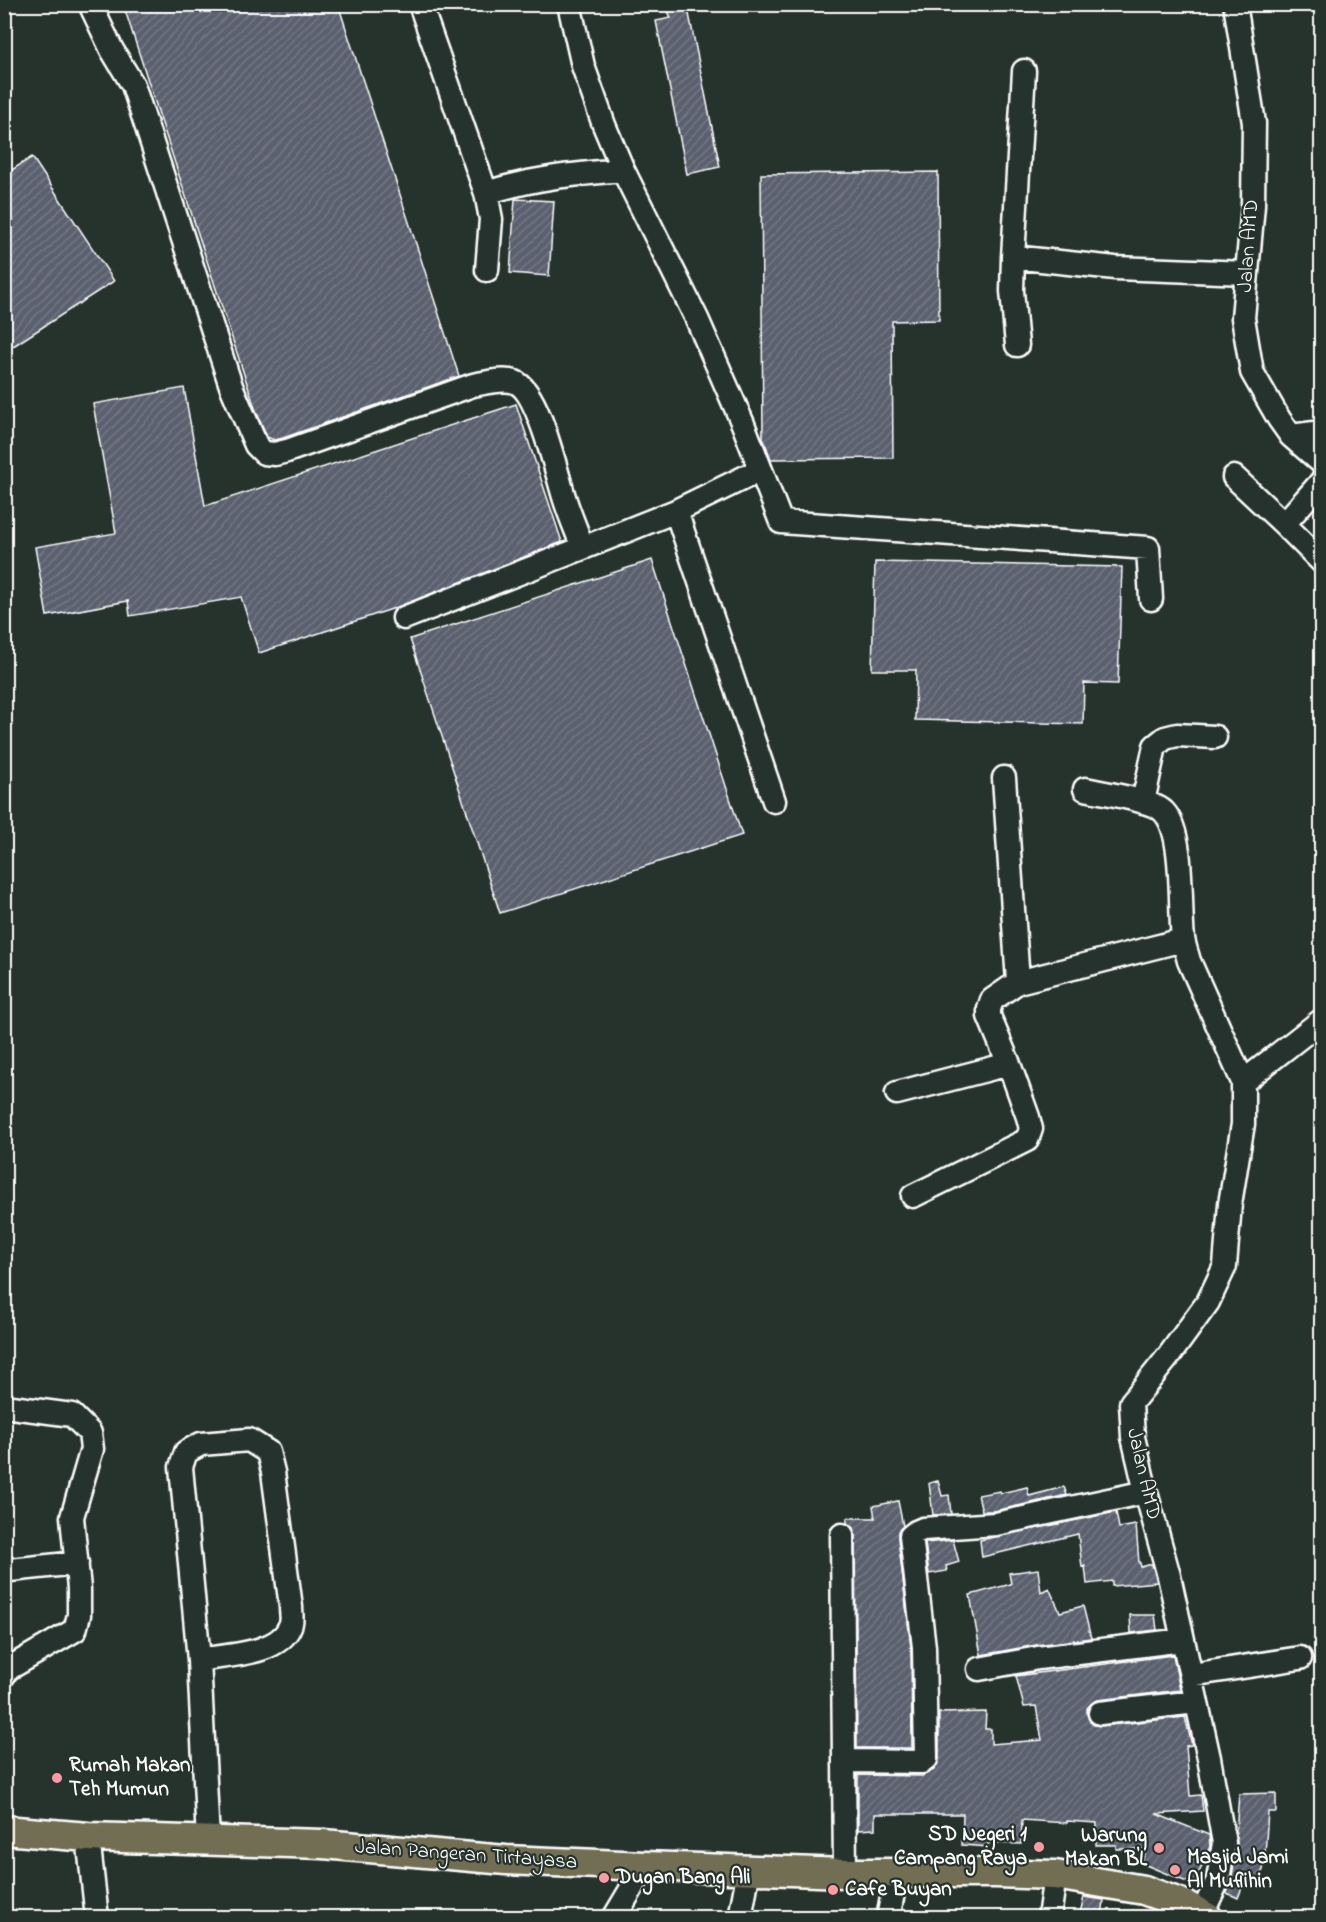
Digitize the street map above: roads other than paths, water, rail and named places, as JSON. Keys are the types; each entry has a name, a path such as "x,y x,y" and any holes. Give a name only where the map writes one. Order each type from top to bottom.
{"main road":[{"name":"Jalan Pangeran Tirtayasa","path":"4,1830 88,1837 323,1844 506,1860 645,1866 845,1873 1055,1875 1144,1890 1185,1905 1205,1916"}],"street":[{"path":"90,4 112,50 133,85 231,386 256,445 264,453 287,452 473,385 495,381 515,382 530,395 583,548"},
{"path":"420,4 486,193 491,219 487,270"},
{"path":"569,4 583,66 623,171 697,319 743,424 781,522 1148,548 1150,599"},
{"name":"Jalan AMD","path":"1235,4 1254,123 1253,205 1243,318 1252,372 1291,436 1322,463"},
{"path":"1017,345 1012,291 1024,71"},
{"path":"486,193 519,182 571,174 623,171"},
{"path":"1013,257 1115,268 1247,273"},
{"path":"1291,436 1322,432"},
{"path":"404,618 675,512 760,470"},
{"path":"1234,477 1322,562"},
{"path":"1284,524 1322,481"},
{"path":"675,512 774,801"},
{"path":"1143,802 1155,746 1165,738 1177,735 1215,737"},
{"path":"1004,778 1018,982"},
{"path":"1085,789 1143,802 1164,811 1173,826 1178,849 1184,940 1190,961 1243,1082 1322,1020"},
{"path":"913,1196 1028,1140 1031,1129 1028,1117 989,1016 988,1009 992,1000 1018,982 1184,940"},
{"path":"897,1093 1008,1064"},
{"name":"Jalan AMD","path":"1205,1916 1218,1880 1224,1843 1209,1758 1169,1576 1133,1437 1131,1403 1208,1302 1225,1266 1230,1204 1243,1124 1243,1082"},
{"path":"4,1406 72,1415 90,1433 92,1449 72,1517 79,1615 75,1630 6,1670 4,1674"},
{"path":"199,1660 267,1648 281,1640 291,1625 291,1607 273,1472 268,1452 249,1440 201,1444 186,1452 181,1467 199,1660 208,1841"},
{"path":"845,1761 922,1762 926,1760 924,1647 911,1536 923,1529 996,1524 1146,1492"},
{"path":"842,1535 845,1873"},
{"path":"4,1568 10,1570 77,1563"},
{"path":"979,1669 1038,1658 1183,1640"},
{"path":"1191,1675 1300,1658"},
{"path":"1100,1713 1196,1702"},
{"path":"88,1837 97,1917"},
{"path":"614,1917 645,1866"},
{"path":"740,1917 749,1869"},
{"path":"888,1917 897,1873"},
{"path":"1049,1917 1055,1875"}],"place":[{"name":"Rumah Makan Teh Mumun","path":"57,1778"},
{"name":"SD Negeri 1 Campang Raya","path":"1039,1847"},
{"name":"Warung Makan BL","path":"1159,1848"},
{"name":"Masjid Jami Al Muflihin","path":"1175,1870"},
{"name":"Dugan Bang Ali","path":"604,1878"},
{"name":"Cafe Buyan","path":"833,1890"}]}
